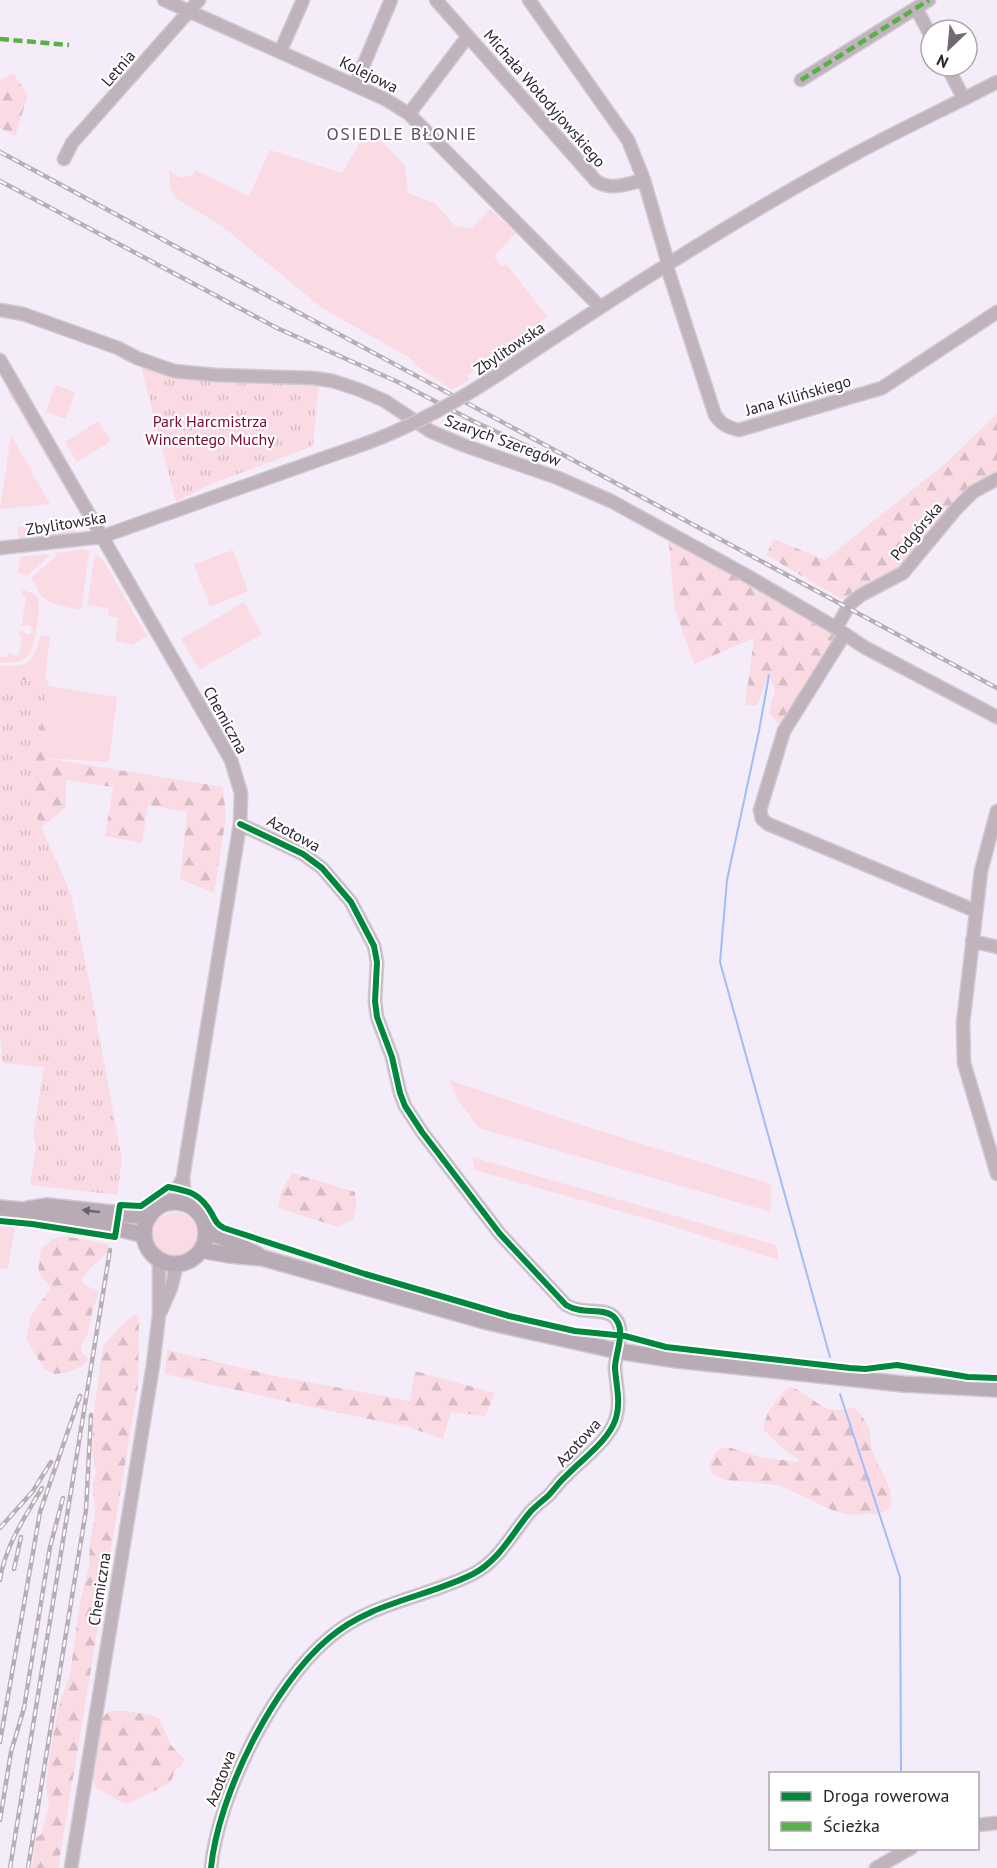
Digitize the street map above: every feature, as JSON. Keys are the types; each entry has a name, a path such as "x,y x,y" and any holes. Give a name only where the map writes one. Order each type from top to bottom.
{"main road":[{"path":"169,1203 185,1204 192,1207 202,1217 206,1231 201,1250 188,1261 177,1264 159,1259 149,1249 144,1235 149,1217 157,1208 169,1203"},
{"path":"22,1210 47,1206 149,1217"},
{"path":"0,1208 22,1210 49,1218 116,1228 144,1235"},
{"path":"206,1231 263,1258"},
{"path":"201,1250 263,1258 488,1322 618,1351 688,1362 893,1383 997,1389"}],"street":[{"name":"Kolejowa","path":"164,0 355,85 385,99 409,114 600,307"},
{"name":"Letnia","path":"64,159 72,143 200,0"},
{"path":"280,52 303,0"},
{"path":"355,85 391,0"},
{"name":"Michała Wołodyjowskiego","path":"436,0 596,181 604,186 615,187 644,180"},
{"name":"Jana Kilińskiego","path":"528,0 628,140 644,180 668,263 668,270 715,415 727,427 739,430 882,388 997,312"},
{"path":"801,80 929,0"},
{"path":"916,8 921,18"},
{"path":"409,114 468,36"},
{"path":"953,78 964,99"},
{"name":"Zbylitowska","path":"0,548 101,537 380,438 414,423 471,392 668,263 835,165 997,82"},
{"name":"Szarych Szeregów","path":"0,310 23,314 174,371 215,375 313,378 333,381 360,390 397,408 430,431 558,478 611,501 744,574 840,632 997,717"},
{"name":"Chemiczna","path":"0,360 231,760 241,793 240,824 183,1177 185,1204"},
{"name":"Podgórska","path":"976,910 768,824 762,819 760,810 784,731 840,632 850,604 861,595 903,573 973,492 997,479"},
{"path":"997,811 981,871 963,1023 964,1063 997,1174"},
{"name":"Azotowa","path":"211,1868 228,1796 260,1727 294,1674 329,1637 362,1614 452,1583 474,1574 491,1562 530,1511 549,1495 608,1433 616,1419 618,1403 615,1368 620,1327 618,1322 611,1315 603,1312 575,1311 554,1293 474,1202 405,1106 392,1057 377,1017 375,1001 377,962 374,946 351,902 328,874 303,854 240,824"},
{"path":"972,941 997,947"},
{"name":"Chemiczna","path":"169,1203 183,1177"},
{"name":"Chemiczna","path":"71,1868 156,1342 159,1315 159,1259"},
{"name":"Chemiczna","path":"159,1315 171,1288 177,1264"},
{"path":"979,1825 997,1823"},
{"path":"876,1868 908,1850"}],"green space":[{"path":"13,73 28,95 15,136 0,128 0,80"},
{"path":"369,127 405,166 408,193 436,204 455,226 471,228 490,209 516,233 494,256 501,266 506,264 548,317 476,368 467,376 469,380 452,390 423,371 410,358 322,308 222,226 174,197 170,186 169,170 181,178 186,175 192,177 195,170 249,196 270,150 342,173"},
{"name":"Park Harcmistrza Wincentego Muchy","path":"141,367 195,379 319,384 313,446 208,485 176,502"},
{"path":"3,381 5,382 73,498 71,499"},
{"path":"55,385 75,392 66,419 46,412"},
{"path":"997,414 997,476 939,521 895,571 859,588 843,600 766,555 774,539 825,560 947,462"},
{"path":"98,421 111,441 77,462 65,442"},
{"path":"11,435 50,504 0,509"},
{"path":"68,521 78,534 19,540 17,527"},
{"path":"668,534 835,634 836,643 788,722 778,724 769,713 775,689 769,675 757,706 745,705 754,638 694,664 675,609"},
{"path":"84,549 89,551 89,554 81,610 56,604 42,597 31,580 32,577 56,556 56,553"},
{"path":"233,550 248,591 210,607 194,564"},
{"path":"51,554 27,576 18,573 20,557"},
{"path":"95,554 103,560 147,636 132,645 115,641 118,618 108,616 109,609 87,605"},
{"path":"22,589 36,595 39,605 38,622 31,652 21,661 0,662 0,657 8,656 9,653 15,656 19,654 22,637 19,636 20,632 23,631 28,635 33,632 30,625 21,626 26,600 26,596 21,595"},
{"path":"244,602 262,634 199,670 181,639"},
{"path":"41,635 50,637 45,677 0,673 0,665 18,666 28,661"},
{"path":"0,673 45,677 49,683 44,758 223,787 226,817 214,893 180,879 187,812 148,805 142,843 105,836 113,787 66,780 66,808 41,827 29,800 47,683 0,677"},
{"path":"0,677 47,683 29,800 71,894 122,1160 117,1195 30,1185 36,1146 33,1136 44,1067 2,1063 0,1034"},
{"path":"49,686 117,697 109,762 44,758"},
{"path":"449,1080 575,1123 771,1184 771,1212 479,1128 458,1100"},
{"path":"472,1157 776,1245 779,1260 665,1224 475,1170"},
{"path":"292,1173 355,1192 356,1208 353,1219 339,1227 278,1208 281,1192"},
{"path":"175,1212 184,1213 191,1218 196,1225 196,1243 191,1250 184,1255 175,1256 166,1255 159,1250 154,1243 153,1234 154,1225 159,1218 166,1213"},
{"path":"0,1223 15,1226 8,1269 0,1268"},
{"path":"63,1236 109,1244 108,1253 93,1265 82,1279 84,1285 97,1290 99,1294 81,1351 88,1359 78,1368 55,1374 45,1370 26,1339 31,1316 50,1289 49,1284 39,1272 41,1249 51,1239"},
{"path":"134,1315 139,1315 138,1386 58,1868 32,1868 35,1838 41,1835 49,1806 46,1787 50,1753 58,1709 70,1675 80,1603 89,1567 95,1517 93,1484 96,1472 92,1450 94,1411 103,1347 119,1327"},
{"path":"167,1350 276,1376 410,1401 415,1371 495,1393 485,1416 451,1412 443,1439 408,1427 165,1374"},
{"path":"790,1387 827,1408 843,1410 854,1407 862,1416 869,1428 871,1446 889,1487 891,1502 889,1510 874,1515 870,1513 847,1514 834,1511 779,1485 725,1480 713,1474 709,1466 715,1453 721,1448 731,1448 760,1457 798,1462 799,1459 781,1447 763,1429 772,1405"},
{"path":"109,1711 152,1715 160,1719 170,1744 184,1759 181,1766 176,1769 170,1783 128,1804 97,1789 92,1779 98,1722"}],"waterway":[{"path":"769,675 727,880 720,962 830,1357"},
{"path":"840,1394 900,1577 901,1772"}],"railway":[{"path":"0,152 997,688"},
{"path":"0,181 277,328 400,383 475,422 536,450"},
{"path":"10,1868 110,1250"},
{"path":"0,1742 40,1512 80,1396"},
{"path":"28,1868 86,1510 91,1415"},
{"path":"0,1528 33,1491 51,1462"},
{"path":"0,1580 11,1544 42,1488"},
{"path":"0,1820 11,1752 24,1708 50,1547 63,1498"},
{"path":"14,1569 21,1537"}],"marked path":[{"path":"801,80 929,0"},
{"path":"0,39 69,45"}],"cycle path":[{"path":"211,1868 225,1808 252,1743 269,1712 308,1658 329,1638 362,1616 473,1574 498,1554 531,1511 594,1449 612,1426 618,1405 615,1368 620,1341 620,1327 613,1316 603,1312 579,1310 566,1305 500,1234 422,1132 405,1106 392,1057 377,1017 375,1001 377,962 374,946 351,902 322,868 303,854 240,824"},
{"path":"0,1221 115,1237 120,1205 141,1206 168,1187 198,1197 208,1207 218,1224 224,1228 365,1274 509,1316 575,1331 625,1336 666,1347 850,1368 865,1369 897,1365 968,1377 997,1378"}],"district":[{"name":"OSIEDLE BŁONIE","path":"402,133"}]}
